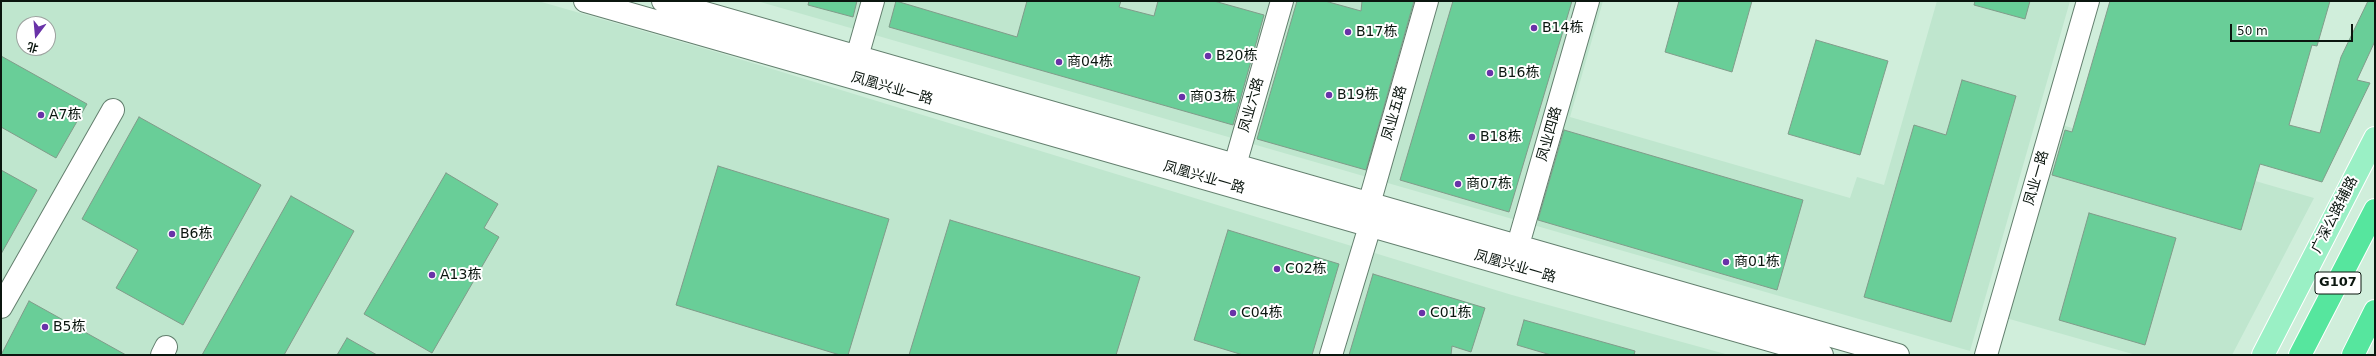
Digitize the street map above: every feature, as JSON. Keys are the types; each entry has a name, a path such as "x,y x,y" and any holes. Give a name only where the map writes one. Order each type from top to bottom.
{"highway":[{"name":"G107","path":"2300,355 2375,210"},
{"path":"2353,355 2375,311"}],"main road":[{"name":"广深公路辅路","path":"2263,355 2375,138"}],"street":[{"name":"凤凰兴业一路","path":"586,1 851,77 1232,175 1369,204 1514,256 1822,355"},
{"name":"凤凰兴业一路","path":"663,1 694,5 1232,175 1370,226 1514,256 1898,355"},
{"path":"851,77 874,1"},
{"name":"凤业六路","path":"1232,175 1282,1"},
{"name":"凤业五路","path":"1331,355 1370,226 1369,204 1427,1"},
{"name":"凤业四路","path":"1514,256 1588,1"},
{"name":"凤业一路","path":"1986,355 2088,1"},
{"path":"686,30 694,5"},
{"path":"1,307 113,110"}],"shaded area":[{"path":"1,1 538,1 723,54 1512,295 1729,355 1,355"},
{"path":"757,1 1603,1 1570,117 1850,198 1857,177 1884,185 1937,1 2070,1 1970,351"},
{"path":"2062,125 2314,198 2232,355 2136,355 2006,318"}],"building":[{"path":"809,1 857,1 853,17 808,5"},
{"path":"896,1 1017,37 1027,1 1121,1 1119,7 1154,16 1158,1 1214,1 1264,15 1233,125 889,27"},
{"path":"1297,1 1325,1 1361,11 1362,1 1414,1 1366,170 1257,139"},
{"path":"1453,1 1572,1 1509,212 1400,180"},
{"path":"1679,1 1752,1 1732,72 1665,52"},
{"path":"1975,1 2030,1 2025,19 1974,5"},
{"path":"2110,1 2330,1 2317,46 2312,45 2289,125 2320,133 2341,57 2368,1 2375,1 2375,41 2357,80 2370,83 2322,182 2260,164 2241,230 2052,175 2065,130 2072,132"},
{"path":"1816,40 1888,61 1860,155 1788,134"},
{"name":"A7栋","path":"1,56 87,104 56,158 1,127"},
{"path":"1962,80 2016,96 1951,322 1864,297 1914,125 1946,135"},
{"name":"B6栋","path":"139,117 261,185 183,325 116,288 138,250 82,219"},
{"path":"1564,130 1803,200 1777,290 1538,220"},
{"path":"718,166 889,219 848,355 840,355 676,305"},
{"path":"1,170 37,190 1,254"},
{"name":"A13栋","path":"446,173 498,204 484,228 499,237 432,353 364,314"},
{"path":"291,196 354,231 284,355 202,355"},
{"path":"2089,213 2176,238 2145,345 2059,320"},
{"path":"950,220 1140,277 1116,355 909,355"},
{"path":"1228,230 1339,264 1312,355 1243,355 1194,340"},
{"name":"C01栋","path":"1373,274 1485,308 1471,352 1452,346 1451,355 1349,355"},
{"name":"B5栋","path":"29,301 126,355 1,355"},
{"path":"1524,320 1635,351 1634,355 1551,355 1517,345"},
{"path":"347,338 377,355 337,355"}],"place":[{"name":"B14栋","path":"1534,28"},
{"name":"B17栋","path":"1348,32"},
{"name":"B20栋","path":"1208,56"},
{"name":"商04栋","path":"1059,62"},
{"name":"B16栋","path":"1490,73"},
{"name":"B19栋","path":"1329,95"},
{"name":"商03栋","path":"1182,97"},
{"name":"A7栋","path":"41,115"},
{"name":"B18栋","path":"1472,137"},
{"name":"商07栋","path":"1458,184"},
{"name":"B6栋","path":"172,234"},
{"name":"商01栋","path":"1726,262"},
{"name":"C02栋","path":"1277,269"},
{"name":"A13栋","path":"432,275"},
{"name":"C04栋","path":"1233,313"},
{"name":"C01栋","path":"1422,313"},
{"name":"B5栋","path":"45,327"}]}
